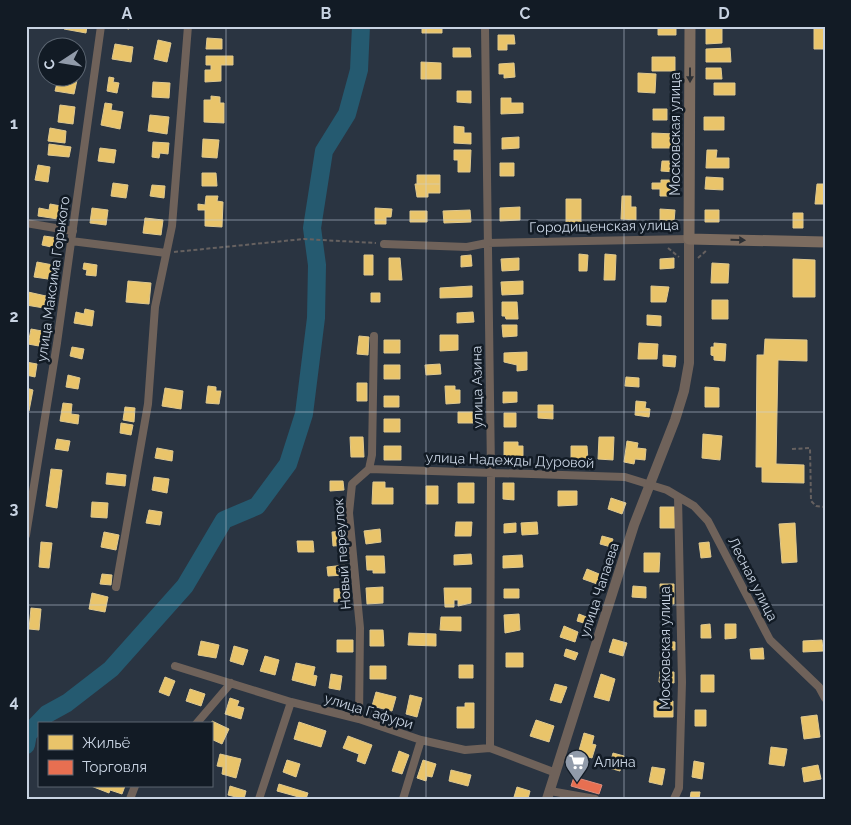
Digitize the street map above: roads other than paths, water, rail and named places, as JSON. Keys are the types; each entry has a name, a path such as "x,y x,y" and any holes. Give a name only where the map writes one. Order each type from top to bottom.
{"main road":[{"name":"Московская улица","path":"689,240 690,26"},
{"name":"Городищенская улица","path":"689,240 825,242"}],"street":[{"name":"улица Максима Горького","path":"26,535 73,231 101,26"},
{"path":"116,588 148,404 155,307 172,226 188,26"},
{"name":"улица Азина","path":"486,26 490,471 490,748"},
{"path":"26,223 73,231"},
{"name":"Городищенская улица","path":"384,244 467,247 487,244 689,240"},
{"name":"Московская улица","path":"684,391 689,364 689,240"},
{"path":"71,241 166,253"},
{"path":"369,469 372,455 374,336"},
{"name":"улица Чапаева","path":"548,795 649,483 676,420 684,391"},
{"name":"улица Надежды Дуровой","path":"369,469 490,471 625,477 649,483"},
{"name":"Новый переулок","path":"359,719 360,628 350,506 352,484 369,469"},
{"name":"Лесная улица","path":"649,483 694,506 708,521 770,640 819,687 825,698"},
{"name":"Московская улица","path":"674,799 678,788 682,682 678,497"},
{"name":"улица Гафури","path":"175,666 291,702 359,719 420,740 465,750 490,748 556,773"},
{"path":"198,722 231,683"},
{"path":"260,799 291,702"},
{"path":"403,799 420,740"},
{"path":"548,795 595,799"}],"waterway":[{"path":"39,722 47,714 67,703 111,669 185,586 224,520 257,506 288,464 304,414 316,318 317,265 312,228 324,151 347,114 359,70 361,26"},
{"path":"26,745 28,734 38,723"}],"place":[{"name":"Алина","path":"577,783"}]}
